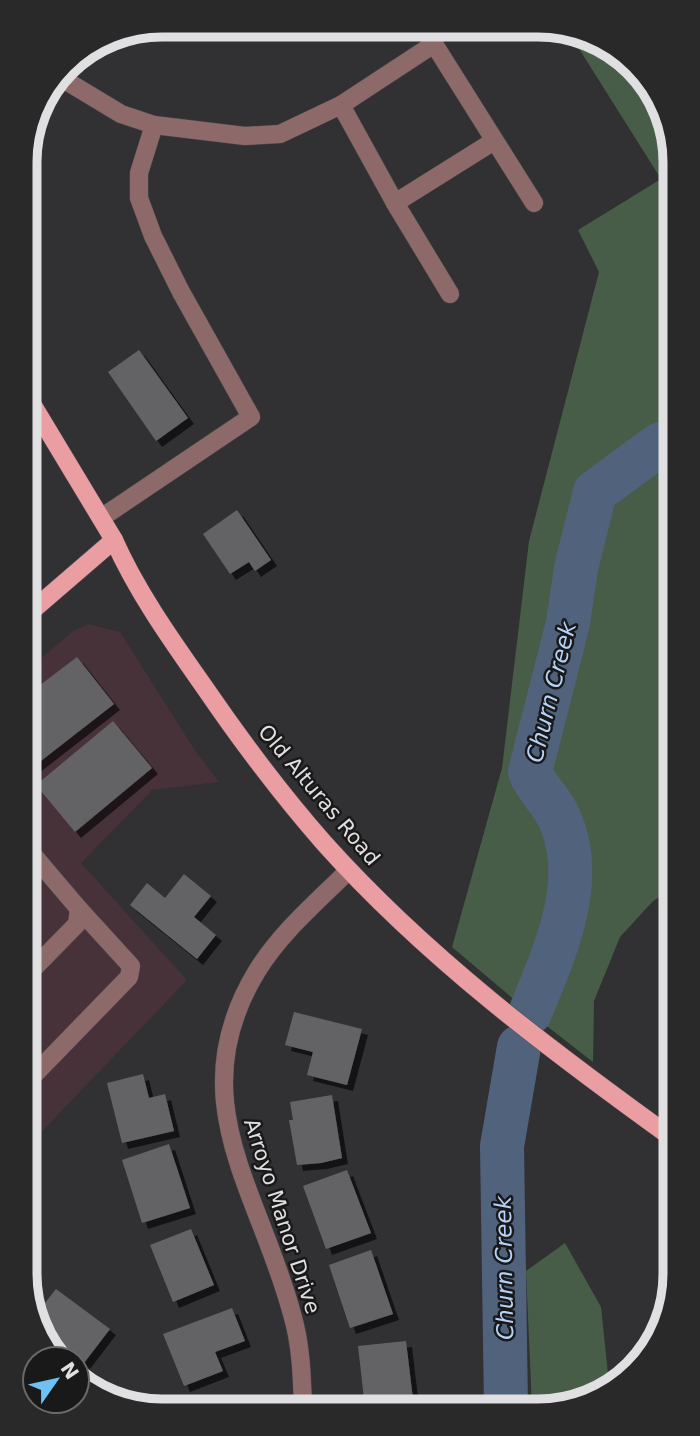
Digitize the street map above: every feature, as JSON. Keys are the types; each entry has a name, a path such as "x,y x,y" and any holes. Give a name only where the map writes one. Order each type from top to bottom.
{"main road":[{"name":"Old Alturas Road","path":"37,412 170,638 270,779 349,870 443,961 489,1000 587,1077 663,1131"},
{"path":"37,606 114,540"}],"street":[{"path":"430,37 534,203"},
{"path":"66,82 121,114 154,125 244,136 280,134 341,105 434,44"},
{"path":"341,105 395,203 450,294"},
{"path":"101,518 251,417 181,292 153,236 139,198 139,173 154,125"},
{"path":"395,203 494,141"},
{"path":"37,860 131,965 130,977 37,1072"},
{"name":"Arroyo Manor Drive","path":"303,1399 300,1351 293,1315 230,1138 223,1098 225,1049 257,970 284,934 349,870"},
{"path":"37,965 77,924 79,909"}],"shaded area":[{"path":"88,624 120,632 194,749 219,782 152,790 81,863 187,980 37,1137 37,662 72,632"}],"green space":[{"path":"575,42 608,58 632,79 642,92 657,122 663,154 663,895 653,901 620,937 594,1001 593,1062 452,947 502,768 529,541 599,272 578,230 661,179"},
{"path":"565,1243 601,1307 608,1378 578,1393 532,1399 526,1271"}],"building":[{"path":"139,350 188,418 156,441 108,372"},
{"path":"237,510 271,560 255,571 249,562 230,574 203,534"},
{"path":"77,657 114,704 37,764 37,687"},
{"path":"113,721 152,768 75,832 37,784"},
{"path":"184,874 211,896 194,917 216,935 197,959 130,905 147,883 165,898"},
{"path":"294,1012 362,1029 347,1085 307,1075 313,1052 285,1045"},
{"path":"143,1074 149,1098 165,1094 174,1131 122,1143 107,1083"},
{"path":"332,1095 342,1158 297,1165 289,1120 293,1120 290,1102"},
{"path":"169,1144 190,1208 142,1223 122,1160"},
{"path":"347,1170 371,1233 326,1249 303,1186"},
{"path":"191,1229 214,1285 173,1302 150,1245"},
{"path":"371,1250 393,1314 350,1328 329,1265"},
{"path":"56,1289 110,1329 91,1354 91,1345 61,1345 57,1342 41,1308"},
{"path":"232,1308 245,1341 215,1352 223,1371 184,1386 163,1334"},
{"path":"406,1341 413,1399 364,1399 358,1346"}],"waterway":[{"name":"Churn Creek","path":"530,1013 557,944 569,895 568,846 561,822 530,772 568,623 576,568 595,492 663,443"},
{"name":"Churn Creek","path":"506,1399 502,1146 519,1047"}]}
